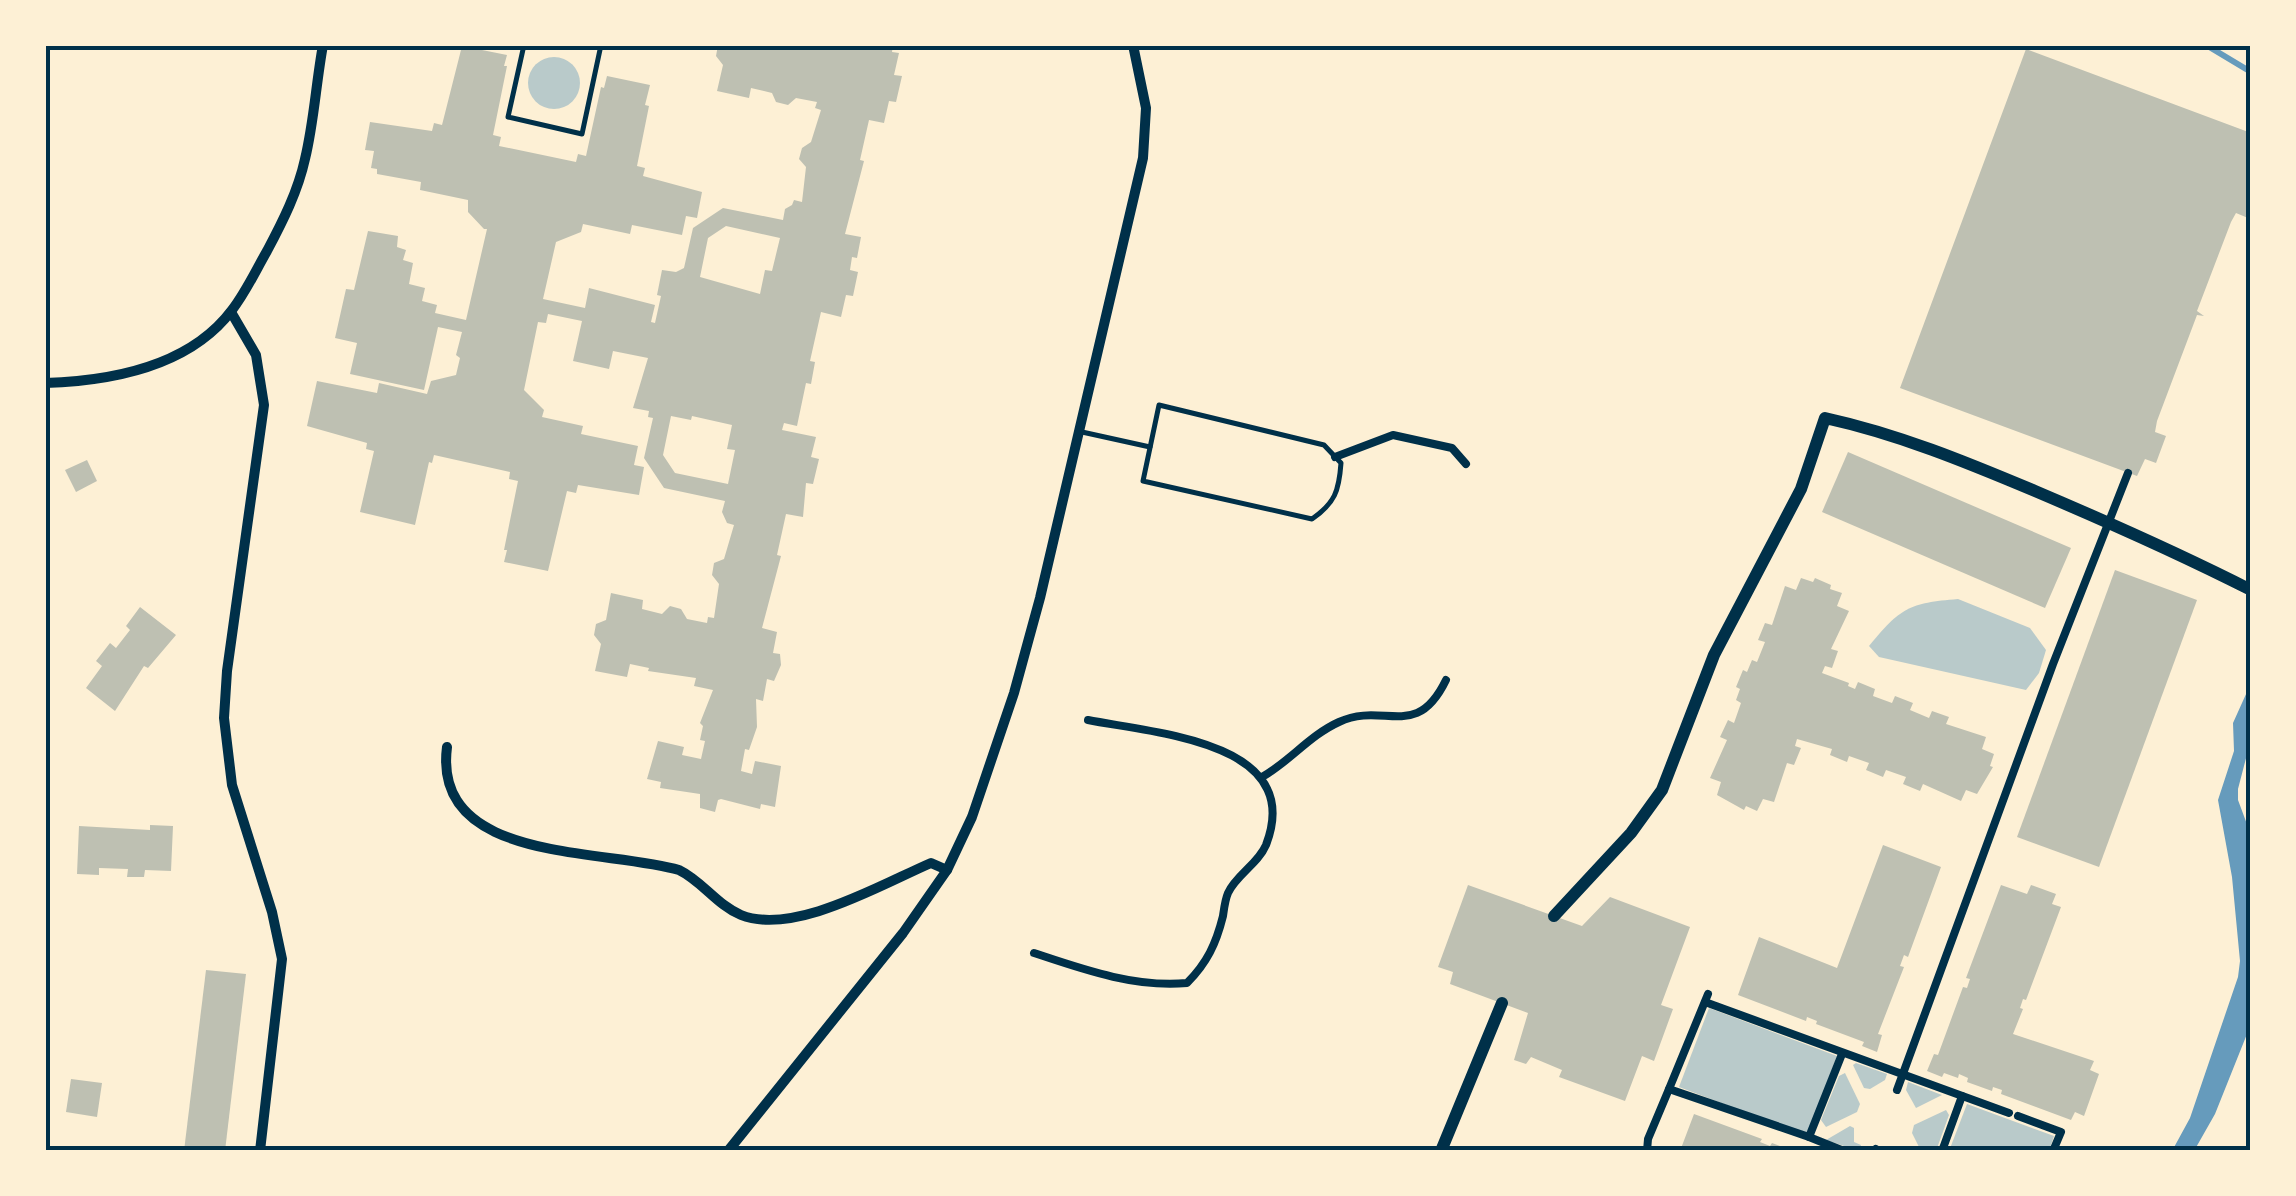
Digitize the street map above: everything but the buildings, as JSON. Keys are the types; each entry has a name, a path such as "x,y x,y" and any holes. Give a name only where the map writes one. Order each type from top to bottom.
{"street":[{"path":"45,382 112,376 156,363 208,335 231,312 279,229 298,184 322,45"},
{"path":"728,1151 878,966 946,870 977,804 1014,693 1082,432 1147,133 1144,88 1132,45"},
{"path":"231,312 256,355 264,405 224,718 232,786 272,912 282,959 260,1151"},
{"path":"1554,916 1631,833 1662,790 1714,655 1802,489 1825,418 1905,439 2107,522 2250,590"},
{"path":"1335,457 1393,435 1452,448 1466,464"},
{"path":"1897,1090 2128,473"},
{"path":"1262,776 1341,720 1422,712 1436,701 1446,680"},
{"path":"1034,953 1134,980 1164,985 1186,983 1204,966 1215,944 1228,894 1265,846 1272,818 1270,795 1262,776 1230,754 1088,720"},
{"path":"448,748 447,780 452,793 460,807 484,828 540,846 679,870 695,877 740,915 794,918 931,864 946,870"},
{"path":"1647,1151 1648,1139 1706,998 1842,1054 2062,1132 2054,1151"},
{"path":"1441,1151 1502,1003"},
{"path":"1809,1137 1842,1054"},
{"path":"1670,1088 1844,1151"},
{"path":"1942,1151 1962,1096"}],"lane":[{"path":"524,45 508,117 582,134 601,45"},
{"path":"1159,406 1324,445 1341,463 1339,491 1328,508 1312,520 1143,481 1150,447 1159,406"},
{"path":"1082,432 1150,447"}],"shaded area":[{"path":"554,57 572,65 580,83 572,101 554,109 536,101 528,83 536,65"},
{"path":"1958,599 2030,628 2046,650 2039,673 2026,690 1879,657 1869,646 1907,610"},
{"path":"1709,1008 1837,1056 1807,1135 1679,1087"},
{"path":"1853,1065 1887,1074 1885,1080 1870,1089 1864,1088"},
{"path":"1845,1073 1860,1104 1857,1112 1826,1127 1821,1120 1839,1076"},
{"path":"1908,1082 1942,1095 1916,1108 1906,1090"},
{"path":"1967,1104 2054,1136 2049,1151 1949,1151"},
{"path":"1946,1110 1949,1115 1936,1151 1921,1151 1912,1133 1914,1125"},
{"path":"1850,1126 1854,1128 1854,1142 1861,1145 1859,1151 1826,1140"}],"water":[{"path":"2251,683 2251,739 2238,800 2251,835 2251,1024 2215,1114 2194,1151 2172,1151 2190,1118 2238,977 2232,877 2218,800 2234,751 2233,723"}],"waterway":[{"path":"2206,45 2251,72"}]}
